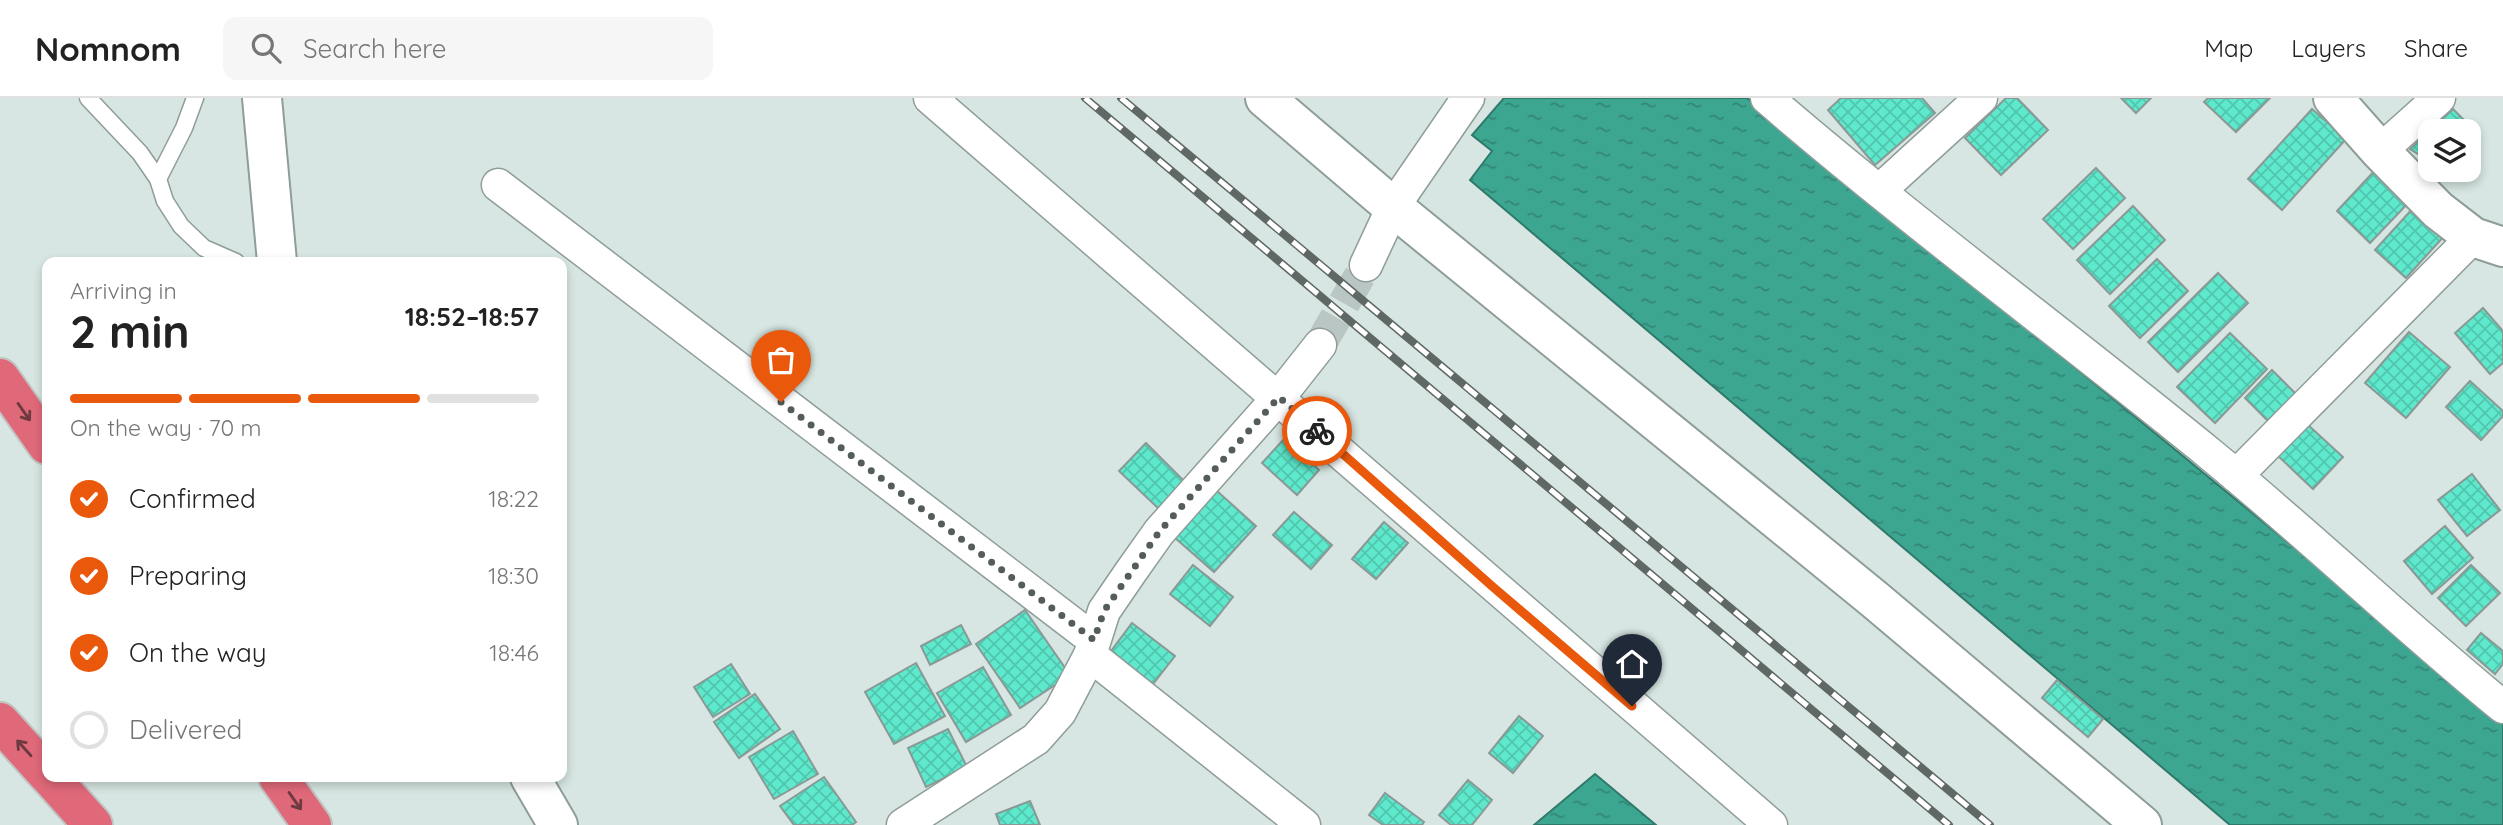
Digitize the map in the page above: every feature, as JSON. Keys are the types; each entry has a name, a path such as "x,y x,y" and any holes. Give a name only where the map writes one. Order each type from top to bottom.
{"highway":[{"path":"0,378 42,438"},
{"path":"0,722 42,769"},
{"path":"54,782 93,825"},
{"path":"282,782 312,825"}],"street":[{"path":"262,98 277,257"},
{"path":"930,98 1771,825"},
{"path":"1265,98 1393,207 1874,599 2142,825"},
{"path":"1366,265 1393,207 1468,98"},
{"path":"1767,98 1879,191 2236,476 2376,600 2503,707"},
{"path":"1879,191 1981,98"},
{"path":"2236,476 2488,242 2438,210 2333,98"},
{"path":"2380,151 2439,98"},
{"path":"498,185 1092,647 1304,825"},
{"path":"903,825 1036,739 1060,712 1092,647 1104,611 1159,532 1279,397 1320,345"},
{"path":"533,782 558,825"}],"lane":[{"path":"88,98 140,153 158,179 165,201 181,226 204,248 225,257"},
{"path":"158,179 184,128 195,98"}],"water":[{"path":"1504,98 1747,98 2503,719 2503,825 2230,825 1470,180 1492,151 1472,135"},
{"path":"1595,774 1656,825 1534,825"}],"building":[{"path":"1841,98 1922,98 1935,113 1875,165 1828,110"},
{"path":"2006,98 2017,98 2048,130 2001,175 1965,138"},
{"path":"2121,98 2151,98 2136,113"},
{"path":"2208,98 2270,98 2236,132 2204,102"},
{"path":"2312,109 2346,139 2282,210 2248,179"},
{"path":"2453,109 2463,119 2442,119"},
{"path":"2418,142 2418,154 2410,149"},
{"path":"2379,166 2412,199 2370,243 2337,211"},
{"path":"2096,168 2125,198 2073,249 2043,219"},
{"path":"2133,206 2165,240 2110,294 2077,260"},
{"path":"2415,206 2446,234 2406,278 2375,250"},
{"path":"2157,259 2188,291 2140,338 2109,306"},
{"path":"2218,273 2248,303 2178,372 2148,342"},
{"path":"2483,308 2503,331 2503,363 2490,374 2455,333"},
{"path":"2409,332 2450,367 2406,418 2365,383"},
{"path":"2230,333 2267,369 2215,423 2177,387"},
{"path":"2272,370 2299,397 2272,425 2245,398"},
{"path":"2470,381 2503,411 2503,416 2481,440 2446,407"},
{"path":"2307,424 2343,457 2313,489 2277,455"},
{"path":"1285,438 1319,470 1297,495 1262,463"},
{"path":"1146,443 1186,483 1160,510 1119,471"},
{"path":"2472,474 2500,510 2467,536 2438,500"},
{"path":"1217,491 1256,526 1214,572 1175,538"},
{"path":"1294,512 1332,545 1311,569 1273,535"},
{"path":"1384,522 1408,543 1376,579 1352,559"},
{"path":"2445,526 2473,558 2432,594 2404,561"},
{"path":"1193,565 1233,597 1210,626 1170,594"},
{"path":"2471,565 2500,593 2466,626 2438,598"},
{"path":"1025,610 1070,675 1020,708 976,644"},
{"path":"1132,623 1175,656 1153,684 1111,651"},
{"path":"961,625 971,644 930,665 921,646"},
{"path":"2481,633 2503,651 2503,664 2495,674 2467,650"},
{"path":"916,663 945,716 894,744 865,692"},
{"path":"731,664 750,694 713,717 694,687"},
{"path":"983,667 1011,715 966,742 937,693"},
{"path":"2057,680 2103,719 2088,737 2042,698"},
{"path":"755,694 780,729 739,758 714,722"},
{"path":"1519,716 1543,736 1513,773 1489,753"},
{"path":"948,729 967,767 926,787 908,748"},
{"path":"793,731 818,774 774,799 749,757"},
{"path":"824,777 856,822 852,825 794,825 780,806"},
{"path":"1468,780 1492,800 1472,825 1451,825 1439,815"},
{"path":"1385,793 1424,822 1422,825 1383,825 1369,815"},
{"path":"1030,801 1040,825 1000,825 996,814"}],"tunnel":[{"path":"1320,345 1366,265"}],"railway":[{"path":"1085,98 1949,825"},
{"path":"1121,98 1990,825"}],"way so far":[{"path":"781,402 1094,640 1104,611 1159,532 1279,397 1317,431"}],"route":[{"path":"1317,431 1632,706"}]}
